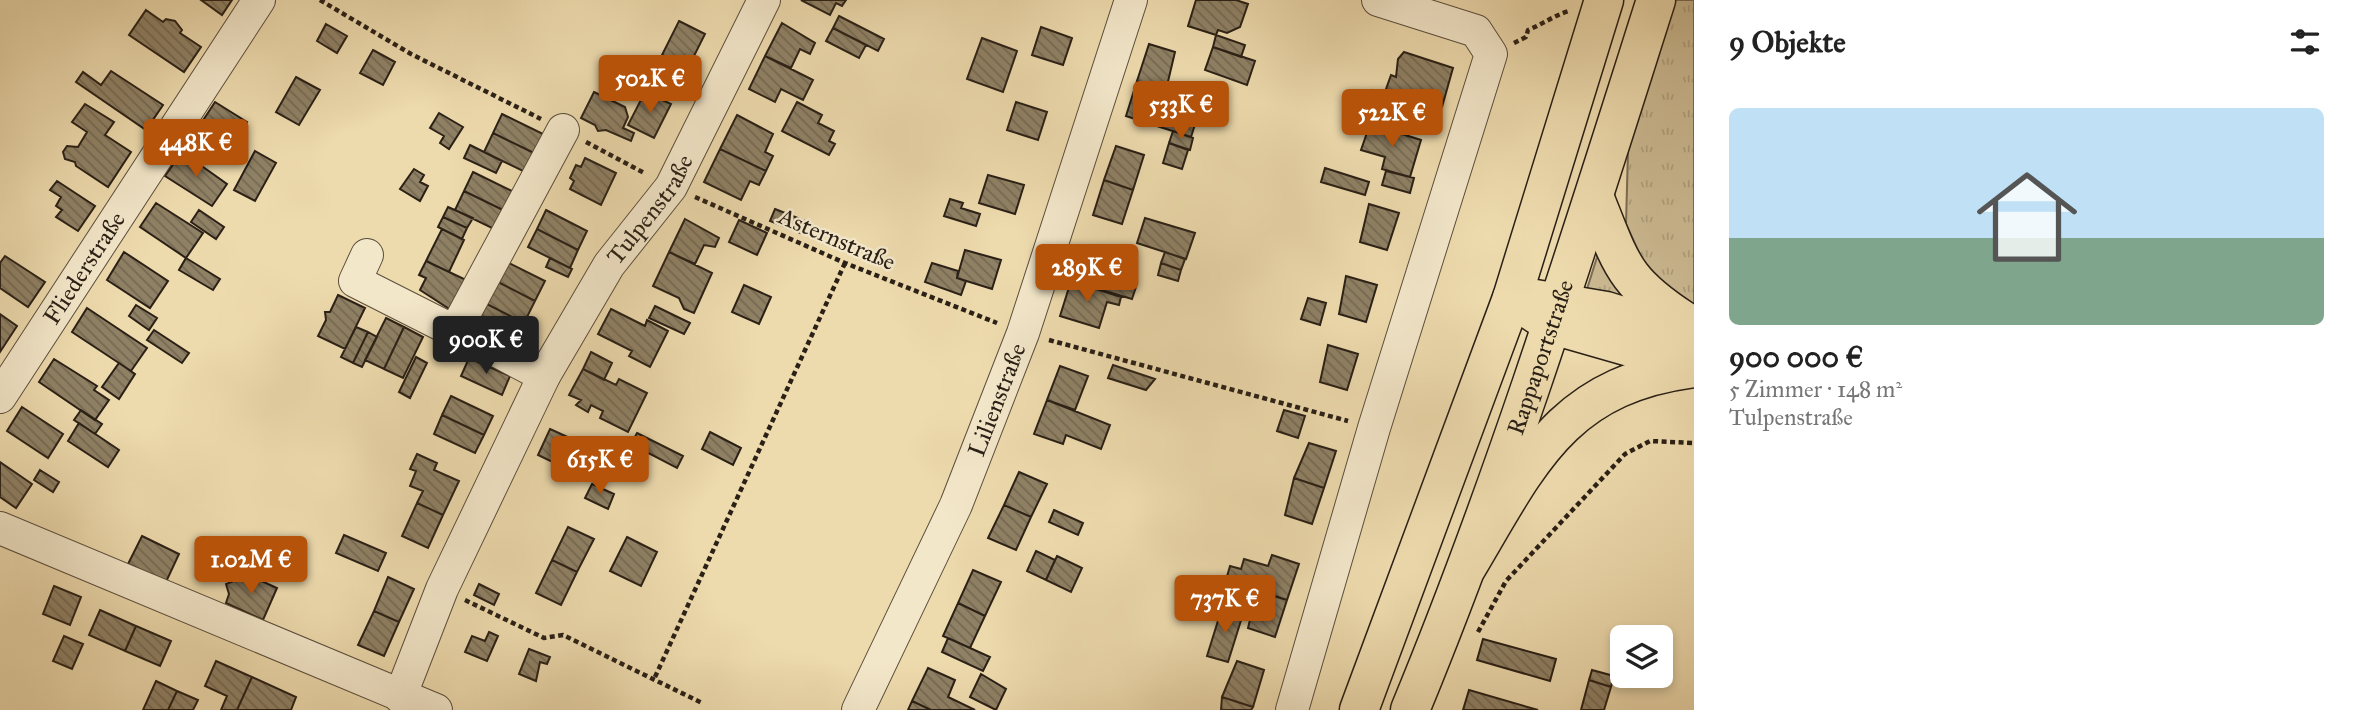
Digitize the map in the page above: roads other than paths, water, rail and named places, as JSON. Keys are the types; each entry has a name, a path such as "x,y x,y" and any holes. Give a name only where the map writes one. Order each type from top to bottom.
{"main road":[{"name":"Rappaportstraße","path":"1410,710 1467,567 1557,313 1656,0"},
{"name":"Rappaportstraße","path":"1359,710 1512,298 1602,9"},
{"path":"1594,196 1621,264 1634,283 1651,300 1694,327"},
{"path":"1512,298 1694,367"},
{"path":"1557,313 1606,311 1694,338"},
{"path":"1467,567 1533,456 1570,417 1612,389 1655,373 1694,367"}],"street":[{"name":"Fliederstraße","path":"0,397 259,0"},
{"name":"Tulpenstraße","path":"400,697 442,589 544,376 609,265 671,187 764,0"},
{"name":"Lilienstraße","path":"858,710 956,505 1023,333 1131,0"},
{"path":"1292,710 1374,428 1491,54 1476,31 1378,0"},
{"path":"456,329 563,130"},
{"path":"367,255 355,281 442,325 456,329 544,376"},
{"path":"0,528 436,710"}]}
